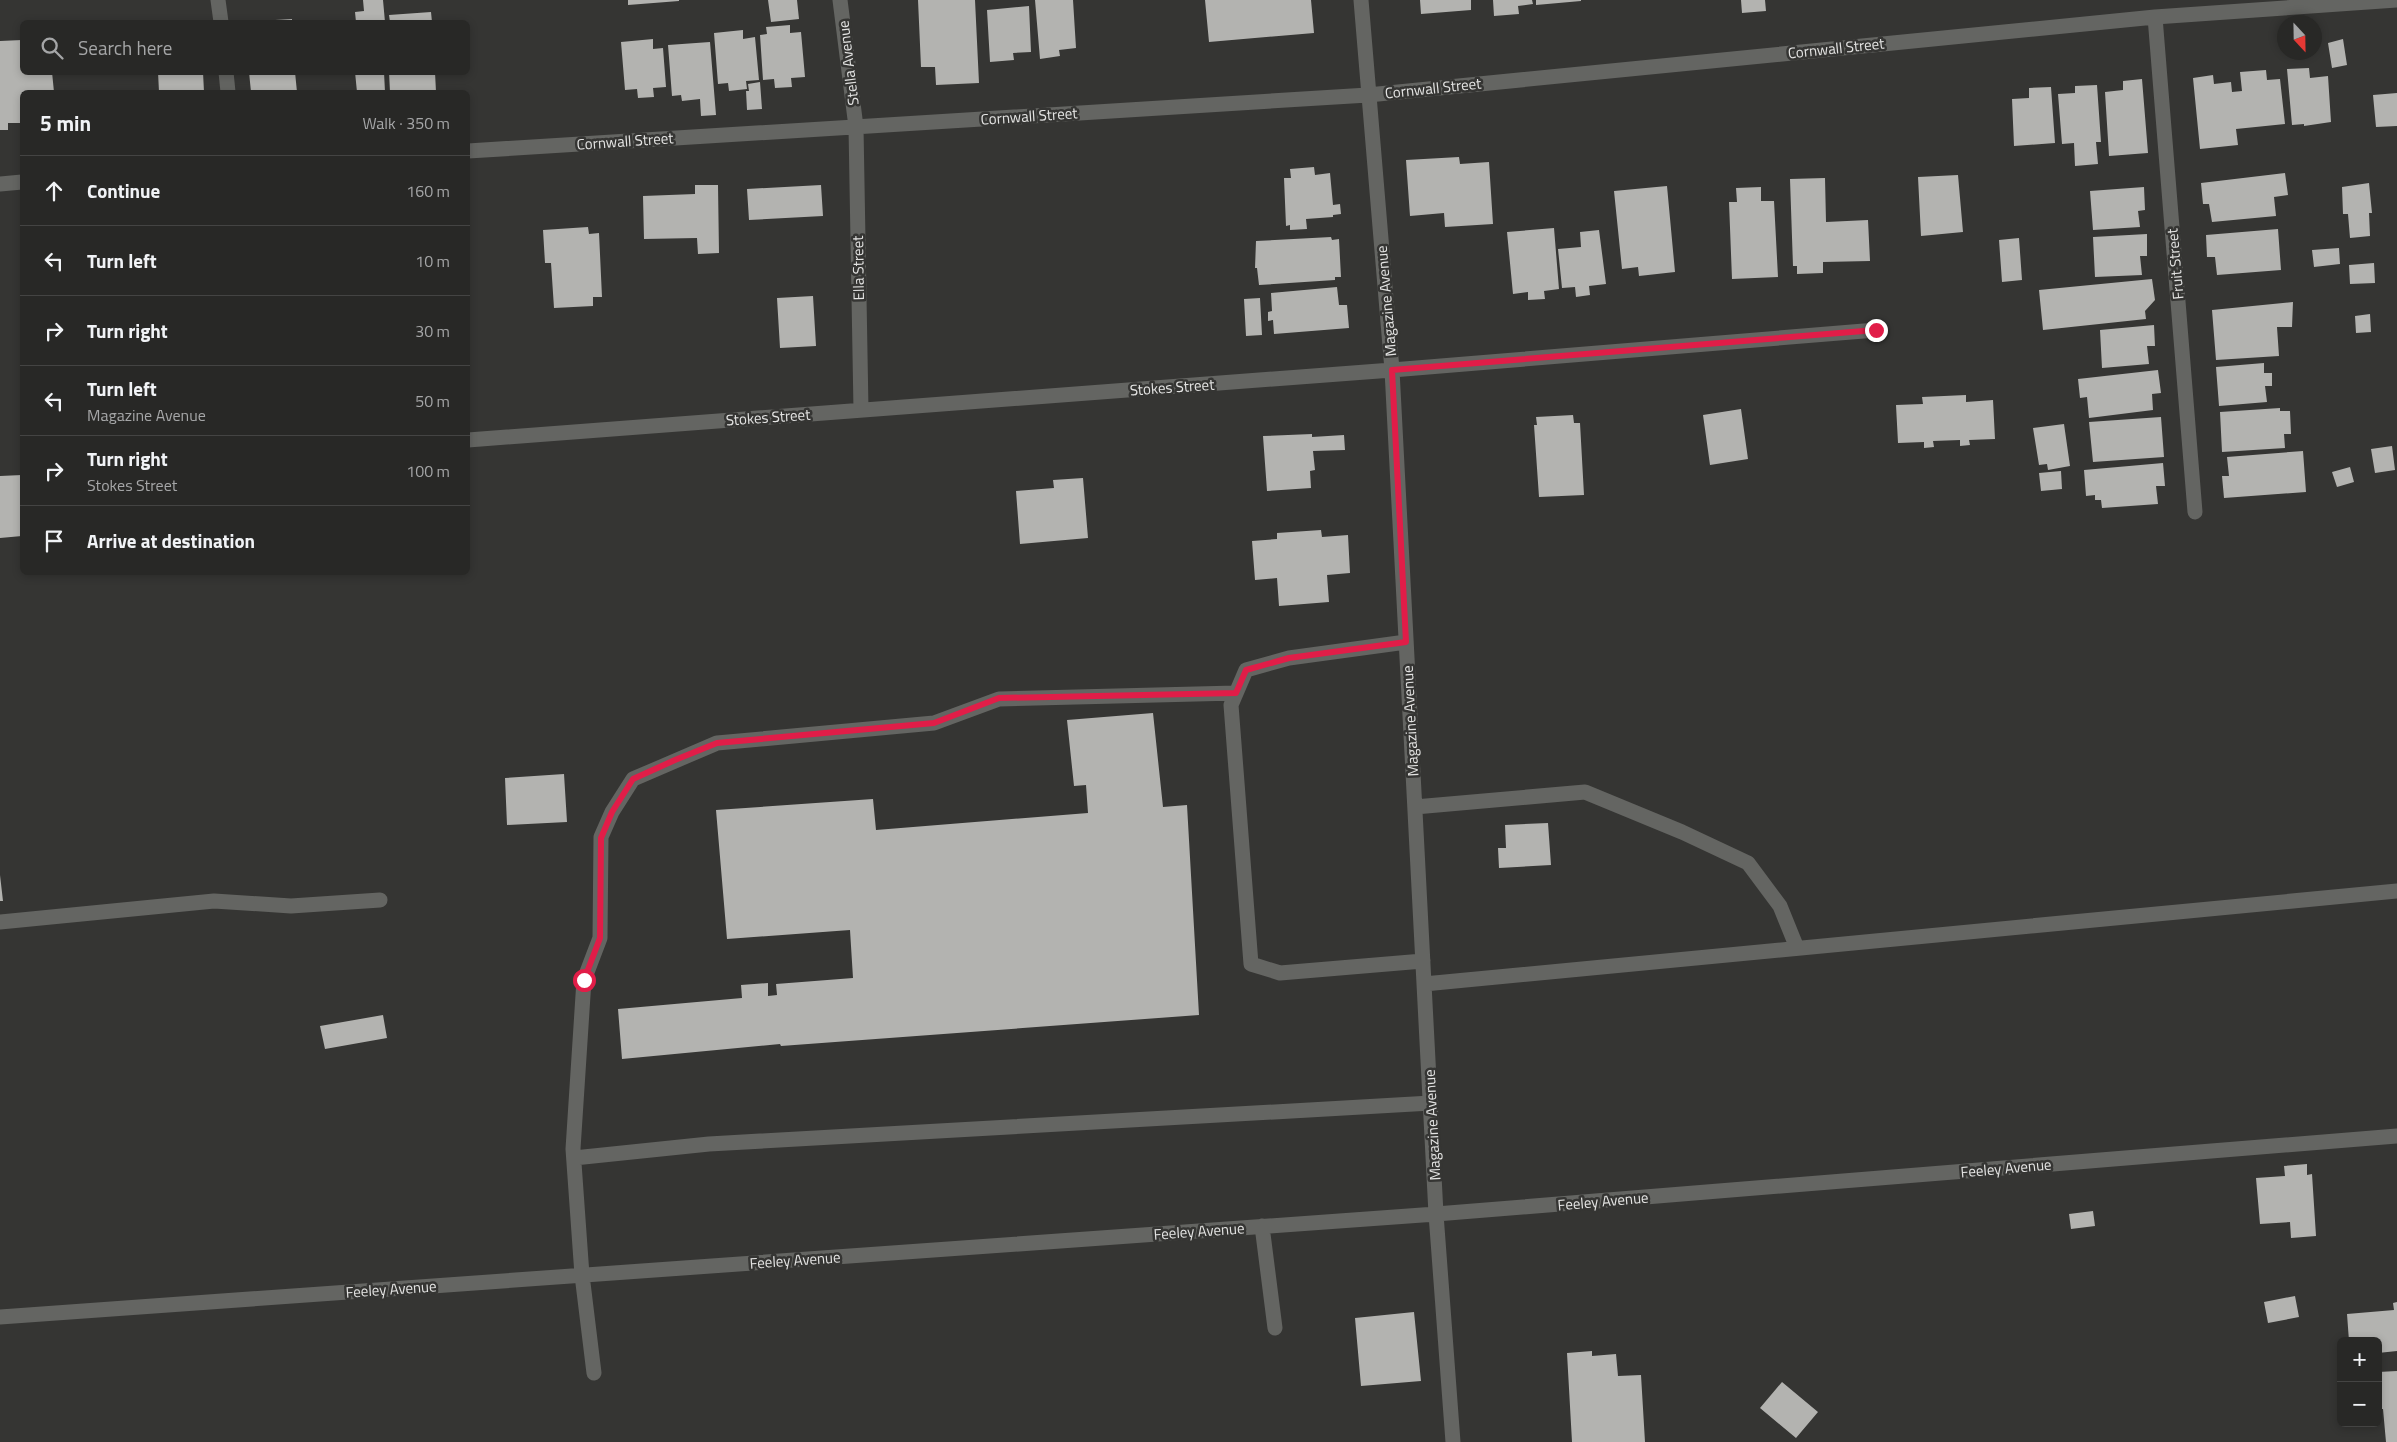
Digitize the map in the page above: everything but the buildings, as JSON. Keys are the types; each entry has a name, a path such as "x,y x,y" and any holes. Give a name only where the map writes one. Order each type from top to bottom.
{"street":[{"path":"218,0 221,20"},
{"name":"Stella Avenue","path":"840,0 856,127"},
{"name":"Magazine Avenue","path":"1361,0 1392,370 1436,1214 1453,1442"},
{"name":"Cornwall Street","path":"470,151 1368,95 2155,17 2225,5 2397,0"},
{"name":"Fruit Street","path":"2155,17 2195,512"},
{"path":"226,75 228,90"},
{"name":"Ella Street","path":"856,127 861,410"},
{"path":"0,184 20,182"},
{"name":"Stokes Street","path":"470,440 1392,370 1876,330"},
{"path":"1406,642 1289,658 1246,670 1231,705 1251,964 1280,973 1423,960"},
{"path":"594,1373 582,1275 574,1158 584,980 600,938 601,838 612,812 633,779 717,743 934,723 999,698 1236,693"},
{"path":"1415,807 1585,792 1682,832 1748,864 1780,906 1798,948"},
{"path":"1424,984 2397,891"},
{"path":"0,922 214,900 291,906 380,900"},
{"path":"574,1158 709,1144 1431,1103"},
{"name":"Feeley Avenue","path":"0,1317 1436,1214 2397,1136"},
{"path":"1262,1226 1275,1328"}],"route":[{"path":"584,980 600,938 601,838 612,812 633,779 675,760 717,743 934,723 999,698 1236,693 1246,670 1289,658 1406,642 1392,370 1876,330"}]}
